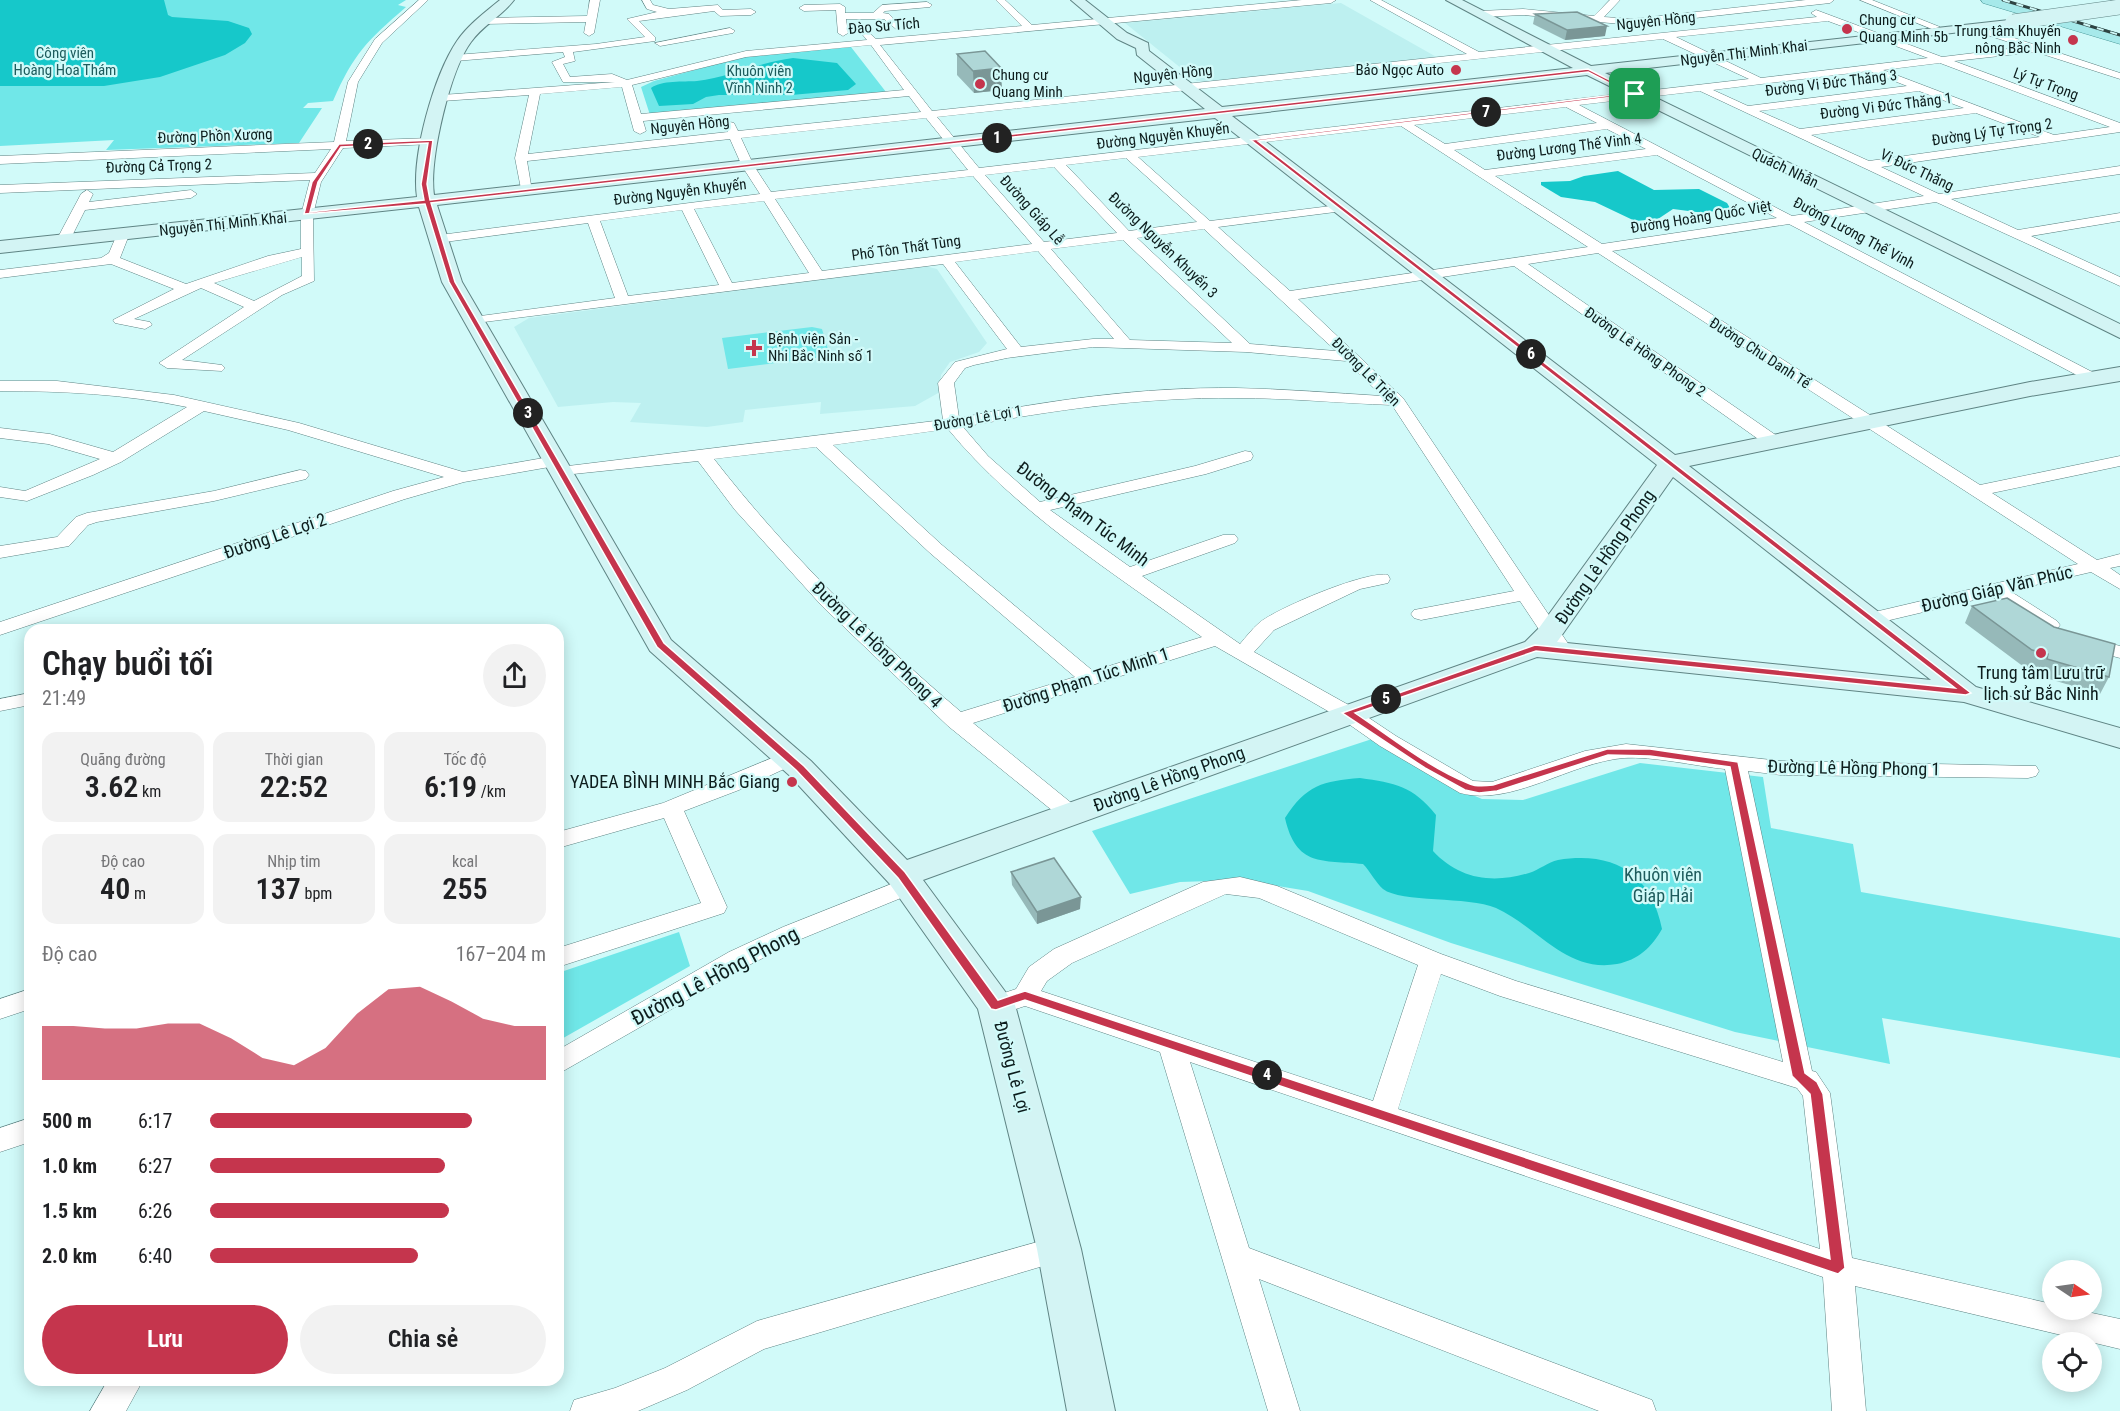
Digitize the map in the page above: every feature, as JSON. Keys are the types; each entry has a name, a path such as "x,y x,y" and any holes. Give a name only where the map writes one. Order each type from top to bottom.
{"main road":[{"name":"Đường Lê Lợi","path":"508,0 467,38 455,58 431,141 424,184 437,239 452,282 557,466 631,589 660,645 789,758 905,880 996,1005 1059,1249 1091,1411"},
{"path":"1077,0 1122,36 1143,46 1142,52 1219,113 1430,274 1671,464 1873,618 1966,693"},
{"path":"1988,0 2120,39"},
{"name":"Quách Nhẫn","path":"1469,6 1588,71 2120,332"},
{"path":"1877,38 2120,7"},
{"path":"1877,38 1937,31 2037,14"},
{"path":"1937,31 1981,30 2059,21"},
{"name":"Nguyễn Thị Minh Khai","path":"0,247 428,202 1877,38"},
{"path":"1671,464 1870,422 2120,374"},
{"name":"Đường Lê Hồng Phong","path":"905,880 1347,713 1549,644 1671,464"},
{"path":"1549,644 1966,693 2120,738"}],"street":[{"path":"217,368 167,363 254,306 285,288 305,282 310,273 307,214 317,179 339,146 349,91 361,64 385,33 424,0"},
{"path":"583,48 589,36 590,19 595,0"},
{"path":"646,0 650,7 669,12"},
{"path":"1000,0 1030,28"},
{"path":"1219,0 1232,9"},
{"name":"Đào Sư Tích","path":"442,98 626,83 706,63 879,31 1030,28 1331,0"},
{"path":"1374,0 1478,56"},
{"path":"1530,12 1543,0"},
{"path":"1597,18 1615,0"},
{"path":"1469,6 1632,22 1830,0"},
{"path":"1864,0 1937,31 1935,59"},
{"name":"Lý Tự Trọng","path":"1794,4 1877,38 2120,128"},
{"path":"810,5 889,17 879,31"},
{"path":"876,15 882,8 927,5"},
{"path":"1150,5 1164,15"},
{"path":"683,53 656,41 632,19 669,12 717,8 720,13"},
{"path":"833,34 843,9"},
{"path":"698,14 752,12"},
{"path":"960,23 1020,18"},
{"name":"Nguyên Hồng","path":"521,158 1829,18"},
{"path":"483,21 590,19"},
{"path":"1632,22 1759,80"},
{"path":"762,52 781,41 909,26"},
{"path":"1981,30 2120,76"},
{"name":"Đường Giáp Lễ","path":"879,31 913,92 951,143 1043,246 1124,342"},
{"path":"455,58 696,37 707,39 727,33"},
{"path":"567,49 571,58 557,62 567,80 615,78 626,83 644,145"},
{"name":"Đường Nguyễn Khuyến","path":"437,239 766,196 1058,164 1635,94 2035,49"},
{"path":"615,78 625,72 691,57 706,63"},
{"path":"1869,67 2054,138"},
{"name":"Vi Đức Thăng","path":"1699,87 2120,282"},
{"name":"Đường Vi Đức Thăng 3","path":"1745,109 1921,88"},
{"path":"526,191 521,158 535,91"},
{"path":"636,118 913,92"},
{"name":"Đường Lương Thế Vinh","path":"1567,103 1793,219 2092,378"},
{"path":"725,110 748,166 818,276"},
{"name":"Đường Vi Đức Thăng 1","path":"1798,133 1978,110"},
{"name":"Đường Chu Danh Tể","path":"1401,122 1597,249 1980,490 2120,583"},
{"path":"1442,148 1609,125"},
{"name":"Đường Lý Tự Trọng 2","path":"1867,165 2120,128"},
{"name":"Đường Phồn Xương","path":"0,160 431,141"},
{"name":"Đường Lương Thế Vinh 4","path":"1483,174 1658,151"},
{"name":"Đường Lê Triện","path":"1129,155 1287,296 1396,401 1524,595 1549,644"},
{"path":"0,187 31,158"},
{"name":"Đường Nguyễn Khuyến 3","path":"1058,164 1126,235 1246,348"},
{"name":"Đường Hoàng Quốc Việt","path":"1287,296 2120,170"},
{"path":"81,207 317,179"},
{"name":"Đường Cả Trọng 2","path":"0,187 317,179"},
{"path":"63,240 90,186"},
{"path":"686,206 728,288"},
{"name":"Phố Tôn Thất Tùng","path":"473,321 1343,207"},
{"path":"2017,234 2120,217"},
{"path":"593,219 623,302"},
{"path":"111,259 123,235"},
{"path":"145,325 120,320 194,285 273,259 309,252"},
{"path":"57,282 88,266 111,259 163,282 194,285 254,306"},
{"path":"946,259 1017,352"},
{"name":"Đường Lê Hồng Phong 2","path":"1516,261 1774,442"},
{"path":"0,274 88,266"},
{"path":"952,424 946,383 953,372 970,361 1017,352 1124,342 1246,348 1352,357"},
{"path":"0,386 64,386 145,396 200,406 307,430 462,477"},
{"name":"Đường Lê Lợi 1","path":"557,466 702,455 820,442 952,424 1052,405 1203,392 1396,401"},
{"path":"0,492 27,496 115,458 200,406"},
{"name":"Đường Phạm Túc Minh","path":"952,424 982,460 1036,508 1217,639 1347,713"},
{"path":"0,433 50,439 115,458"},
{"path":"820,442 936,549 1090,679"},
{"name":"Đường Lê Hồng Phong 4","path":"702,455 735,501 828,601 956,721 1072,815"},
{"path":"1036,508 1200,470 1245,456"},
{"path":"1980,490 2120,461"},
{"name":"Đường Lê Lợi 2","path":"0,629 308,524 462,477 557,466"},
{"path":"0,552 63,542 82,521 93,517 214,496 300,475"},
{"path":"1129,574 1229,539"},
{"name":"Đường Giáp Văn Phúc","path":"1873,618 2120,560"},
{"path":"1242,653 1267,626 1355,584 1381,579"},
{"path":"1995,590 2075,638 2120,652"},
{"path":"1421,614 1524,595"},
{"name":"Đường Phạm Túc Minh 1","path":"956,721 1217,639"},
{"path":"0,705 24,700"},
{"name":"Đường Lê Hồng Phong 1","path":"1347,713 1428,766 1468,788 1479,789 1493,789 1607,752 1650,753 1781,768 2028,771"},
{"path":"564,838 671,808 731,785 789,758"},
{"path":"1734,764 1799,1076"},
{"path":"564,956 715,907 671,808"},
{"name":"Đường Lê Hồng Phong","path":"564,1060 738,959 905,880"},
{"path":"1025,996 1038,974 1063,956 1225,884 1242,884 1268,892 1432,961 1509,989 1799,1076 1813,1085 1816,1094 1838,1268 1848,1411"},
{"path":"1383,1113 1432,961"},
{"path":"996,1005 1025,996 1383,1113 1838,1268 2120,1334"},
{"path":"0,1009 24,1001"},
{"path":"1171,1044 1284,1411"},
{"path":"0,1140 24,1132"},
{"path":"586,1411 616,1404 676,1379 757,1336 847,1308 1059,1249"},
{"path":"1235,1256 1640,1411"},
{"path":"107,1411 123,1386"}],"shaded area":[{"path":"0,0 164,0 168,15 172,17 228,21 249,28 252,34 245,43 225,55 160,77 104,86 0,86"},
{"path":"1341,3 1440,59 1213,83 1197,81 1125,23"},
{"path":"793,58 837,63 856,84 848,90 791,95 719,95 706,97 693,104 659,106 651,88 667,83 709,79"},
{"path":"1618,171 1654,190 1699,189 1727,203 1730,208 1704,213 1673,209 1658,219 1635,221 1595,202 1561,197 1541,185 1541,182 1570,181 1584,176"},
{"name":"Bệnh viện Sản - Nhi Bắc Ninh số 1","path":"925,266 937,269 987,343 979,352 950,362 941,375 940,392 915,406 820,414 821,402 745,410 743,422 707,427 630,422 641,403 613,402 558,407 514,327 529,318"},
{"path":"1360,778 1393,784 1411,792 1428,805 1436,815 1433,851 1454,868 1477,877 1502,878 1529,873 1558,860 1596,859 1612,863 1627,870 1649,893 1662,929 1649,947 1638,956 1625,962 1599,965 1582,962 1567,955 1496,908 1484,904 1392,893 1380,886 1363,864 1323,861 1304,853 1290,834 1285,818 1293,807 1300,798 1316,787 1326,783"}],"green space":[{"name":"Công viên Hoàng Hoa Thám","path":"0,0 406,0 398,5 406,7 381,29 355,59 333,101 308,103 303,108 322,108 299,143 106,150 114,140 0,146"},
{"name":"Khuôn viên Vĩnh Ninh 2","path":"851,47 886,92 650,115 641,87 654,81 743,57"},
{"path":"812,327 822,329 830,356 728,369 722,338"},
{"name":"Khuôn viên Giáp Hải","path":"1372,739 1442,782 1482,799 1523,800 1640,763 1763,777 1771,828 1853,844 1861,892 2120,938 2120,1058 1882,1018 1890,1064 1735,1032 1451,943 1308,891 1240,880 1180,882 1130,894 1092,831"},
{"path":"679,932 690,966 564,1038 564,971"}],"building":[{"path":"1577,12 1607,26 1567,30 1535,14"},
{"path":"985,51 1001,68 973,71 957,54"},
{"path":"2007,598 2054,627 2115,644 2109,677 2047,659 2048,654 2032,650 1972,606"},
{"path":"1054,858 1081,897 1037,912 1011,872"}],"railway":[{"path":"2003,0 2120,35"},
{"path":"2112,0 2120,2"}],"place":[{"name":"Chung cư Quang Minh 5b","path":"1847,29"},
{"name":"Trung tâm Khuyến nông Bắc Ninh","path":"2073,40"},
{"name":"Bảo Ngọc Auto","path":"1456,70"},
{"name":"Chung cư Quang Minh","path":"980,84"},
{"name":"Bệnh viện Sản - Nhi Bắc Ninh số 1","path":"754,348"},
{"name":"Trung tâm Lưu trữ lịch sử Bắc Ninh","path":"2041,653"},
{"name":"YADEA BÌNH MINH Bắc Giang","path":"792,782"}],"route":[{"path":"1635,94 1254,140 1873,618 1966,693 1535,648 1347,713 1428,766 1468,788 1493,789 1607,752 1650,753 1734,764 1799,1076 1813,1085 1816,1094 1838,1268 1383,1113 1025,996 996,1005 902,875 800,768 681,666 660,645 631,589 560,472 452,282 437,239 428,202 307,214 315,182 339,146 431,141 424,184 428,202 1588,71 1635,94"}]}
